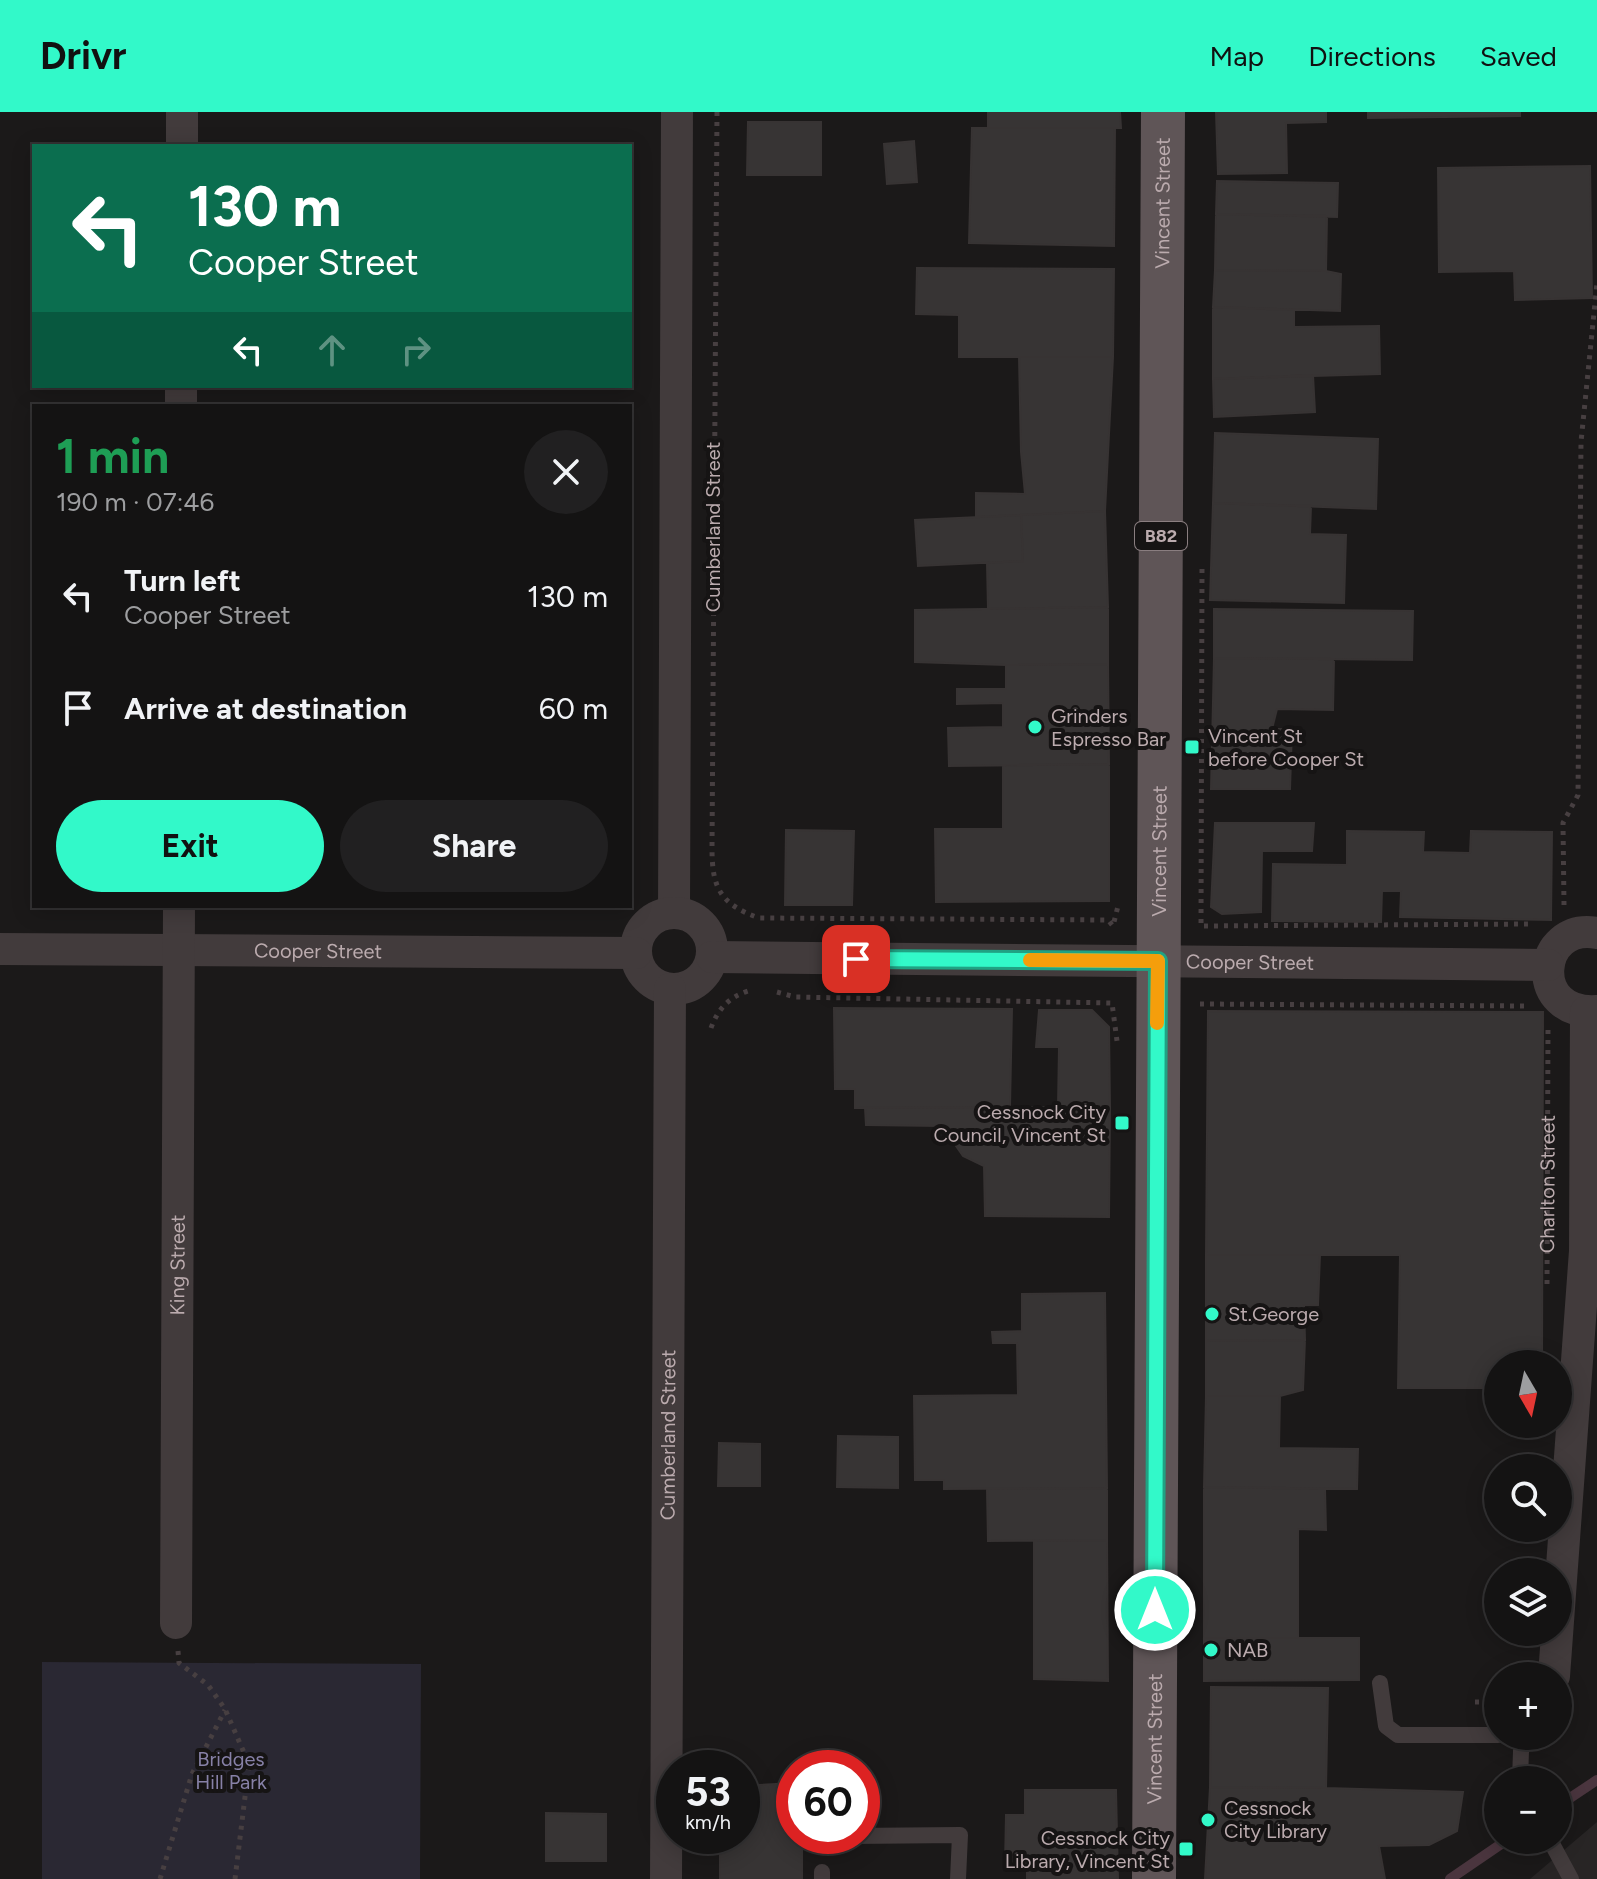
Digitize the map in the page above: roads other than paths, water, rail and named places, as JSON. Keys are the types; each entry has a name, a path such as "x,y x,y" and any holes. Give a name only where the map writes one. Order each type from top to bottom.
{"main road":[{"name":"Vincent Street","path":"1154,1879 1163,112"}],"street":[{"path":"182,112 182,144"},
{"name":"Cumberland Street","path":"674,913 677,112"},
{"name":"King Street","path":"176,1623 179,908"},
{"path":"674,913 687,915 705,929 711,941 712,957 708,970 699,981 687,988 670,989 657,986 647,979 636,953 638,939 646,925 657,917 674,913"},
{"path":"1591,1011 1564,1005 1556,997 1550,987 1548,965 1558,944 1567,937 1578,933 1597,933"},
{"name":"Cooper Street","path":"0,949 636,953"},
{"name":"Cooper Street","path":"712,957 1548,965"},
{"name":"Cumberland Street","path":"666,1879 670,989"},
{"name":"Charlton Street","path":"1555,1662 1585,1251 1591,1011"}],"lane":[{"path":"1380,1683 1386,1726 1398,1735 1484,1735"},
{"path":"880,1836 960,1835 958,1879"},
{"path":"1557,1854 1571,1879"}],"waterway":[{"path":"1572,1797 1597,1780"},
{"path":"1450,1879 1487,1854"}],"place":[{"name":"Grinders Espresso Bar","path":"1035,727"},
{"name":"Vincent St before Cooper St","path":"1192,747"},
{"name":"Cessnock City Council, Vincent St","path":"1122,1123"},
{"name":"St.George","path":"1212,1314"},
{"name":"NAB","path":"1211,1650"},
{"name":"Cessnock City Library","path":"1208,1820"},
{"name":"Cessnock City Library, Vincent St","path":"1186,1849"}],"park label":[{"name":"Bridges Hill Park","path":"231,1770"}]}
